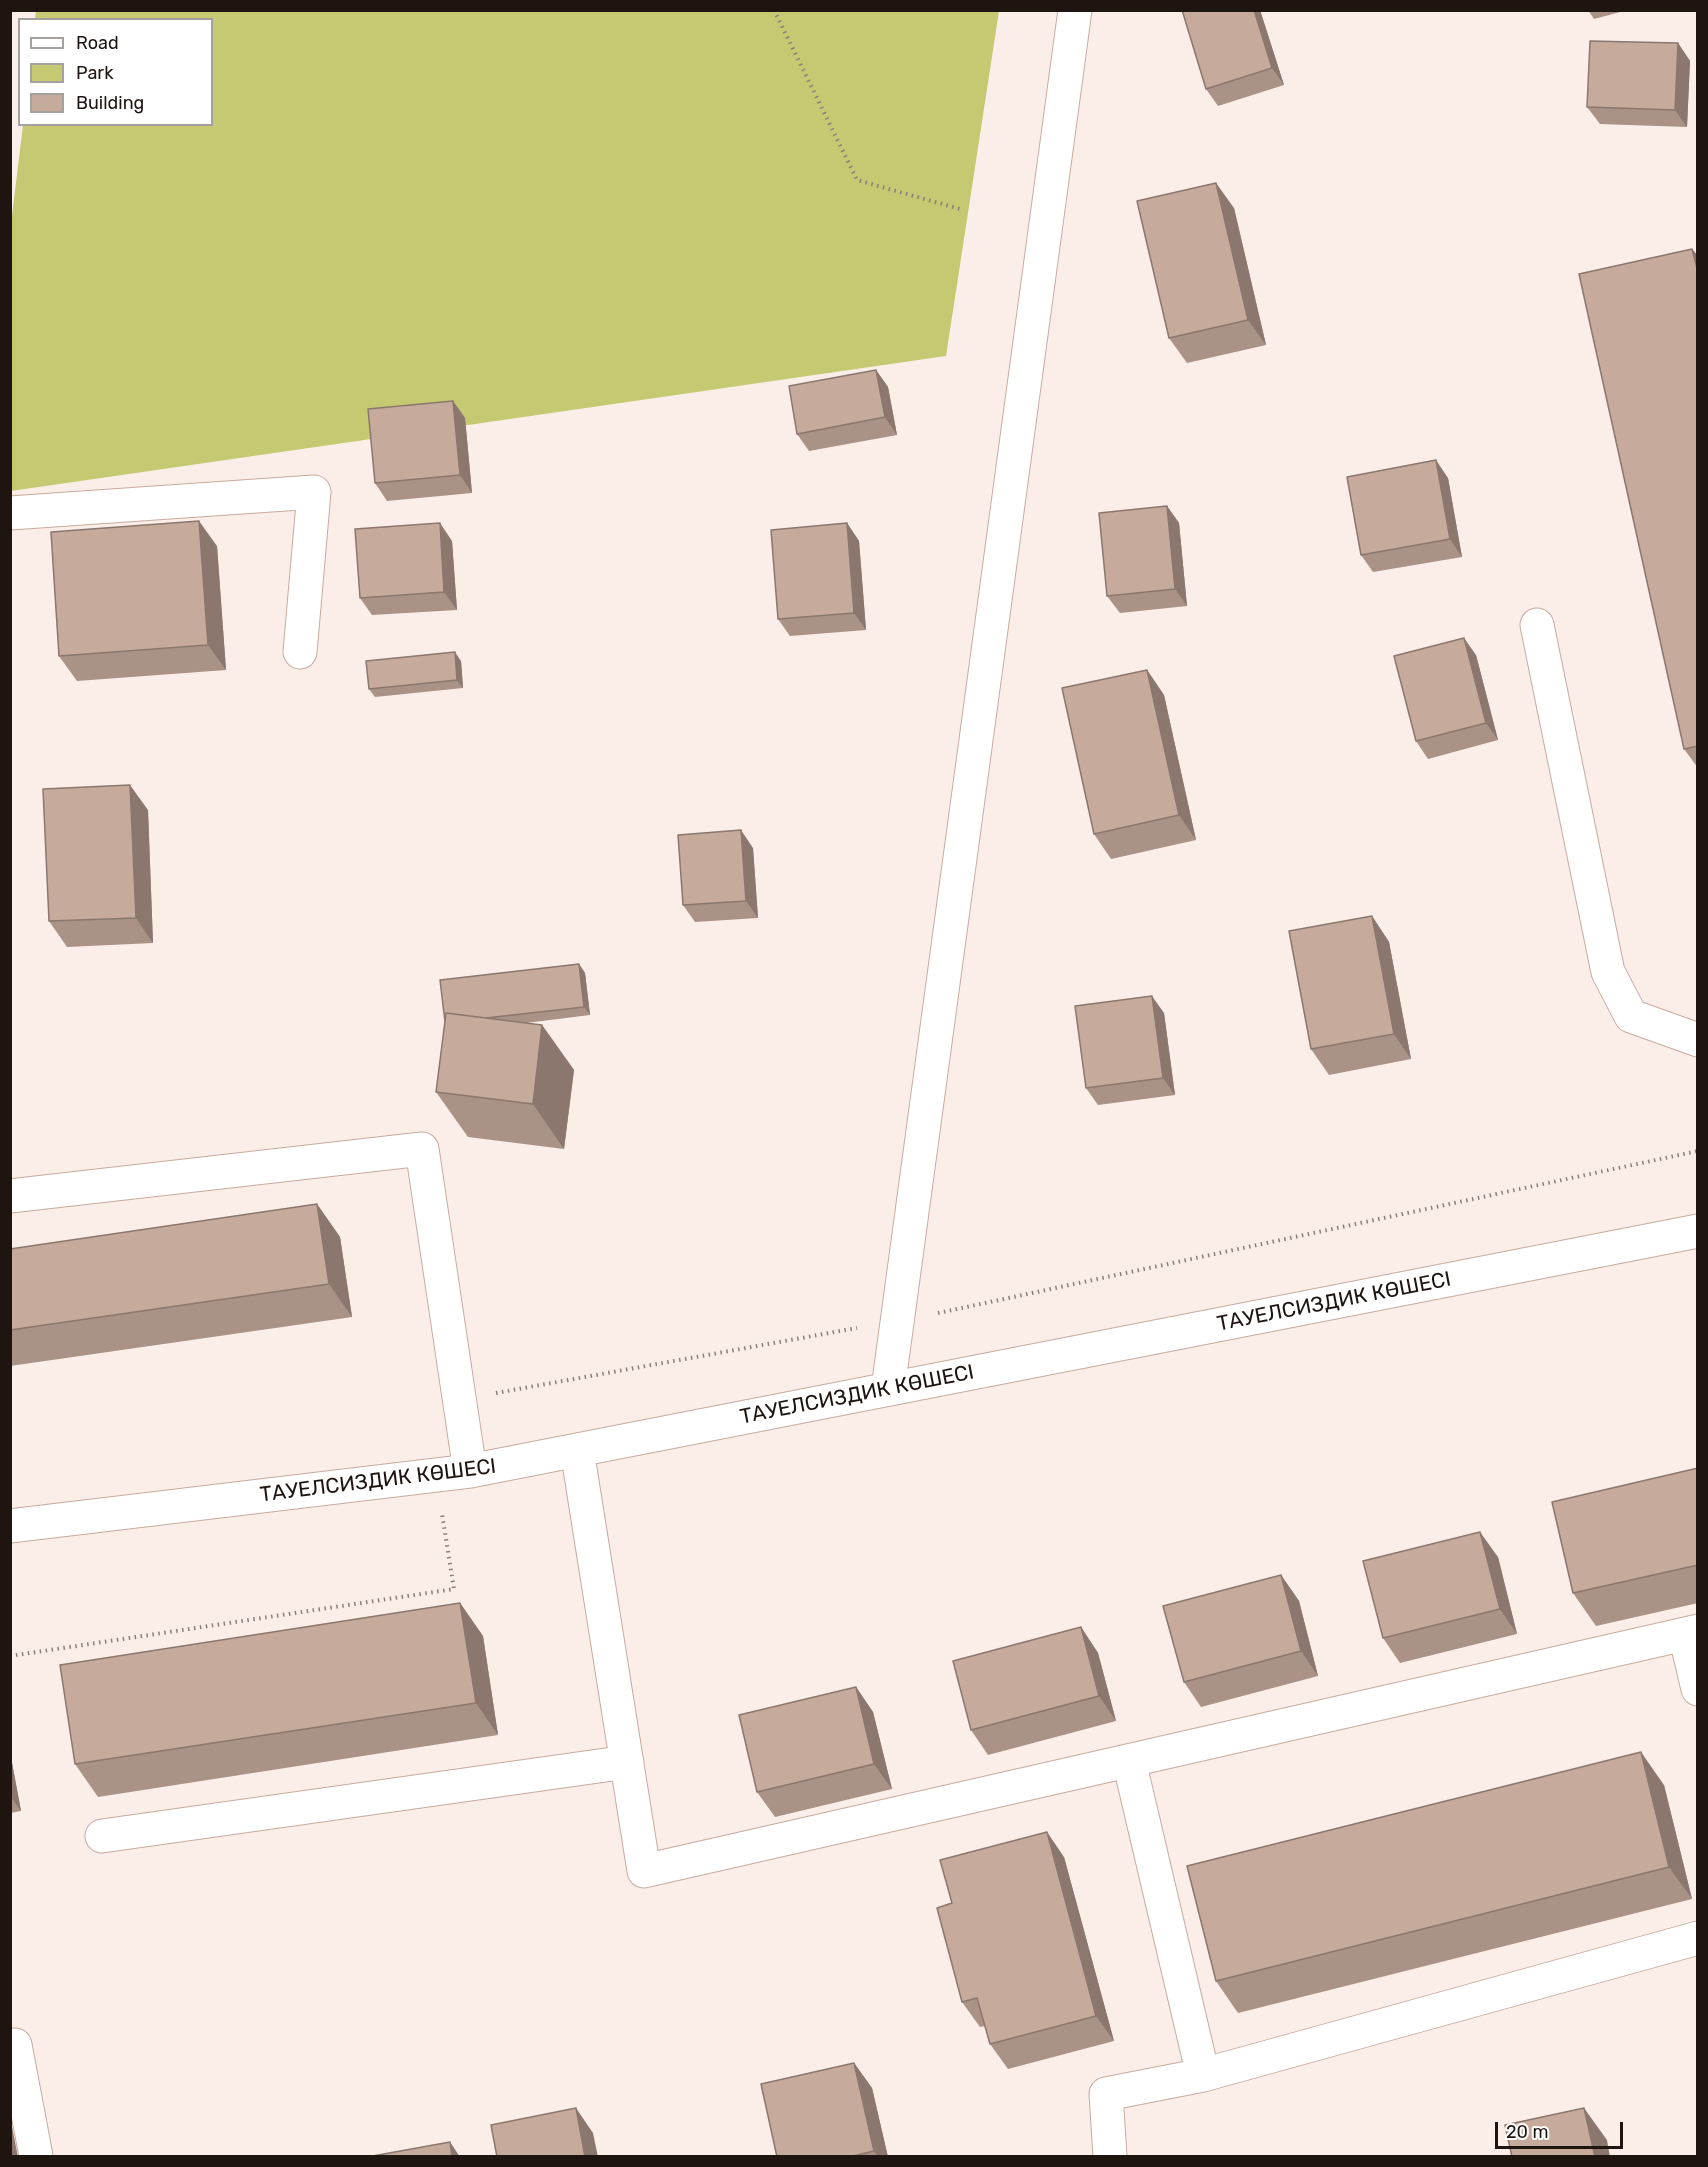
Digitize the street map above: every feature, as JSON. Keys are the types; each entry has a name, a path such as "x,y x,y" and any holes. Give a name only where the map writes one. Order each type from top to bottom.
{"street":[{"path":"888,1389 1075,10"},
{"path":"10,513 314,492 300,652"},
{"path":"1537,625 1608,972 1631,1016 1698,1040"},
{"path":"10,1196 422,1149 470,1471"},
{"name":"ТАУЕЛСИЗДИК КӨШЕСІ","path":"10,1526 470,1471 1698,1231"},
{"path":"577,1450 644,1871 1691,1633 1698,1689"},
{"path":"1129,1761 1203,2075"},
{"path":"102,1836 627,1762"},
{"path":"1110,2157 1106,2094 1203,2075 1698,1938"},
{"path":"15,2045 36,2157"}],"path":[{"path":"774,10 857,180 960,209"}],"green space":[{"path":"36,11 999,11 946,356 11,491 10,232 23,126 213,126 213,18 35,18"}],"building":[{"path":"1182,10 1254,10 1272,68 1206,89"},
{"path":"1590,41 1678,43 1675,110 1587,107"},
{"path":"1216,183 1248,320 1169,338 1137,201"},
{"path":"1692,249 1698,272 1698,746 1684,749 1579,274"},
{"path":"876,370 885,417 797,434 789,386"},
{"path":"453,401 460,475 375,483 368,409"},
{"path":"1436,460 1450,539 1361,555 1347,477"},
{"path":"1167,506 1175,589 1107,596 1099,513"},
{"path":"199,521 208,645 59,656 51,532"},
{"path":"440,523 444,592 360,598 355,529"},
{"path":"847,523 854,613 778,619 771,530"},
{"path":"1464,638 1486,723 1416,741 1394,656"},
{"path":"455,652 457,680 369,689 366,661"},
{"path":"1147,670 1179,815 1094,834 1062,688"},
{"path":"130,785 136,918 49,921 43,789"},
{"path":"741,830 746,901 683,905 678,835"},
{"path":"1372,916 1394,1034 1311,1049 1289,931"},
{"path":"579,964 584,1007 486,1018 446,1013 445,1022 440,980"},
{"path":"1152,996 1163,1078 1086,1088 1075,1006"},
{"path":"446,1013 542,1025 533,1104 436,1092"},
{"path":"317,1204 329,1284 10,1330 10,1249"},
{"path":"1698,1468 1698,1565 1573,1593 1552,1502"},
{"path":"1480,1532 1500,1609 1383,1638 1363,1561"},
{"path":"1281,1575 1301,1651 1184,1682 1163,1606"},
{"path":"460,1603 476,1703 75,1764 60,1665"},
{"path":"1081,1627 1099,1696 971,1730 953,1661"},
{"path":"856,1687 874,1764 757,1792 739,1715"},
{"path":"1641,1752 1669,1867 1216,1981 1187,1866"},
{"path":"1047,1832 1096,2016 990,2044 977,1998 962,2002 937,1908 952,1903 940,1860"},
{"path":"854,2063 874,2151 849,2157 777,2157 761,2084"},
{"path":"576,2108 585,2157 497,2157 491,2125"},
{"path":"1584,2108 1595,2157 1512,2157 1505,2125"},
{"path":"450,2142 452,2157 367,2157"}]}
